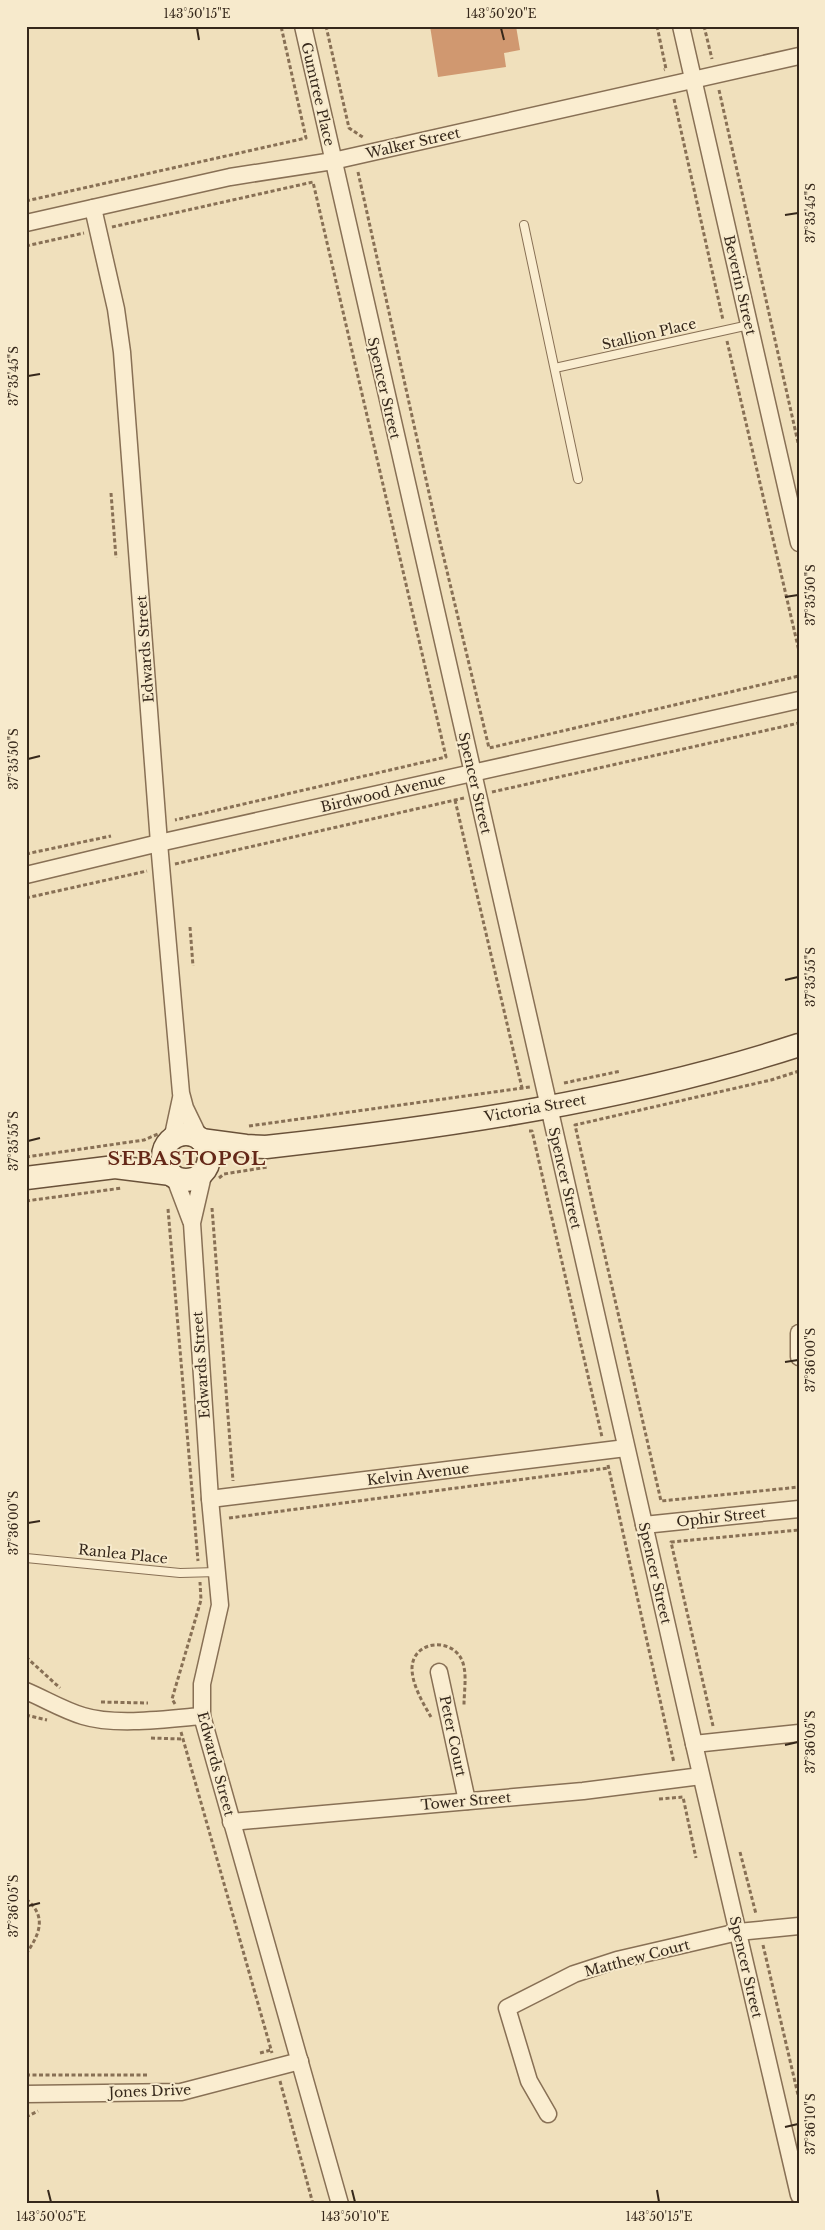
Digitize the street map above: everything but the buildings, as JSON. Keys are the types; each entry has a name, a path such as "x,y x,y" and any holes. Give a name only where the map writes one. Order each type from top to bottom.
{"street":[{"name":"Gumtree Place","path":"303,26 332,161"},
{"name":"Beverin Street","path":"681,26 799,543"},
{"name":"Walker Street","path":"26,223 230,177 332,161 799,56"},
{"name":"Spencer Street","path":"332,161 550,1107 701,1776 799,2195"},
{"name":"Edwards Street","path":"93,208 116,309 122,352 159,843 181,1093 184,1108 200,1139"},
{"name":"Birdwood Avenue","path":"26,876 159,843 799,700"},
{"name":"Victoria Street","path":"213,1174 244,1153 266,1147 550,1107 735,1066 799,1045"},
{"name":"Edwards Street","path":"173,1135 181,1093"},
{"path":"172,1175 167,1169 164,1151 173,1135"},
{"path":"26,1178 107,1167 126,1167 190,1180 213,1174 209,1155 200,1139 184,1135 173,1135 135,1159 107,1167"},
{"name":"Victoria Street","path":"200,1139 266,1147"},
{"name":"Edwards Street","path":"213,1174 195,1204 192,1223 210,1499 218,1572 219,1614 202,1684 202,1716 340,2204"},
{"name":"Edwards Street","path":"172,1175 192,1223"},
{"path":"799,1333 799,1357"},
{"name":"Kelvin Avenue","path":"210,1499 626,1448"},
{"name":"Ophir Street","path":"644,1525 799,1508"},
{"name":"Peter Court","path":"439,1672 467,1801"},
{"path":"26,1691 85,1716 114,1720 202,1716"},
{"path":"694,1744 799,1733"},
{"name":"Tower Street","path":"231,1822 583,1791 701,1776"},
{"path":"738,1932 799,1926"},
{"name":"Matthew Court","path":"548,2114 529,2081 507,2008 564,1978 601,1965 738,1932"},
{"name":"Jones Drive","path":"26,2094 181,2092 300,2061"}],"lane":[{"path":"524,225 578,479"},
{"name":"Stallion Place","path":"555,368 749,325"},
{"name":"Ranlea Place","path":"26,1558 199,1573 218,1572"}],"path":[{"path":"26,201 306,138 281,26"},
{"path":"326,26 349,128"},
{"path":"657,26 666,69"},
{"path":"704,26 712,59"},
{"path":"718,89 799,447"},
{"path":"674,99 799,651"},
{"path":"358,172 437,529 489,748 799,676"},
{"path":"26,246 313,182 446,757 175,820"},
{"path":"111,493 116,558"},
{"path":"26,898 799,723"},
{"path":"455,800 522,1088"},
{"path":"26,854 116,835"},
{"path":"190,927 193,966"},
{"path":"240,1127 545,1086 628,1070"},
{"path":"799,1071 771,1080 575,1125 661,1501 799,1487"},
{"path":"26,1157 149,1139 157,1134 162,1124 173,1135"},
{"path":"532,1131 605,1451 626,1554 675,1763"},
{"path":"26,1201 124,1188"},
{"path":"168,1206 201,1600 172,1699 277,2067 313,2204"},
{"path":"212,1206 233,1486"},
{"path":"229,1518 608,1468"},
{"path":"713,1726 670,1542 799,1530"},
{"path":"444,1644 453,1648 463,1663 464,1711"},
{"path":"26,1657 62,1689"},
{"path":"167,1702 172,1699"},
{"path":"99,1702 153,1702"},
{"path":"683,1797 696,1858"},
{"path":"740,1852 799,2100"},
{"path":"26,1899 36,1910 40,1924 36,1940 26,1954"},
{"path":"254,2055 271,2050"},
{"path":"26,2075 154,2075"}],"district":[{"name":"SEBASTOPOL","path":"187,1158"}]}
